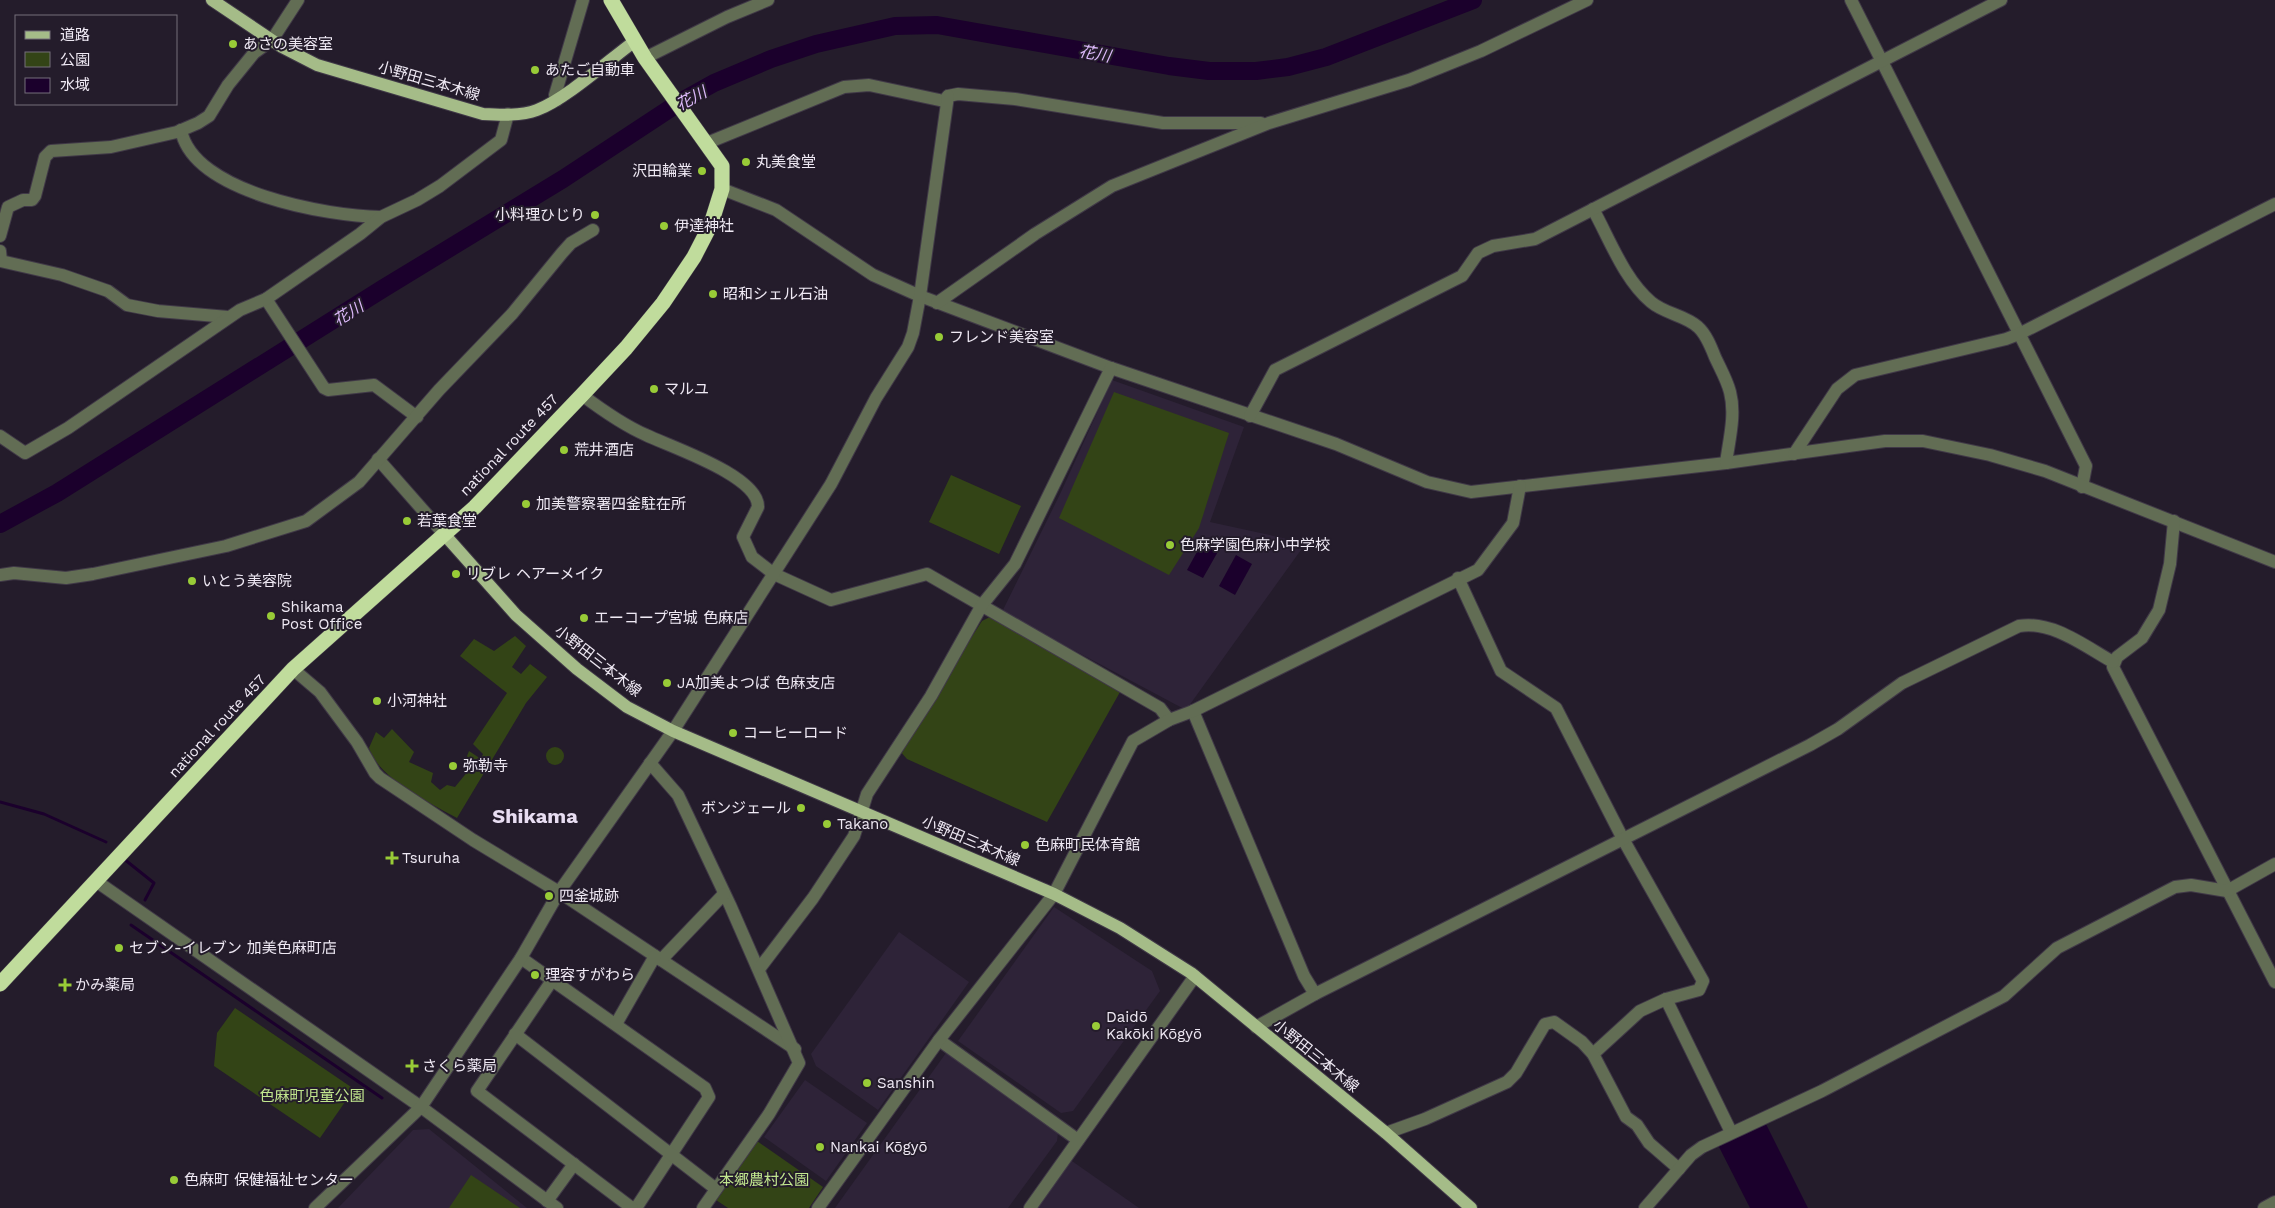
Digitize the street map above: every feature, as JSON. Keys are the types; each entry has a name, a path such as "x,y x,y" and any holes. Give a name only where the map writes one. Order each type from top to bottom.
{"highway":[{"name":"national route 457","path":"0,984 294,669 475,506 582,395 632,341 689,265 711,224 722,189 722,166 644,58 611,0"}],"main road":[{"name":"小野田三本木線","path":"212,0 282,47 317,64 483,114 508,114 536,110 557,100 635,40"},
{"name":"小野田三本木線","path":"444,534 516,615 577,669 627,707 673,731 1054,894 1120,928 1195,976 1386,1133 1471,1208"}],"street":[{"path":"0,236 8,206 23,200 32,200 35,196 45,157 51,151 111,147 181,130 209,116 228,86 254,53 272,40 298,0"},
{"path":"557,100 555,95 583,0"},
{"path":"644,58 727,17 768,0"},
{"path":"937,303 1036,234 1112,186 1269,123 1409,80 1481,51 1588,0"},
{"path":"1852,0 2086,466 2082,487"},
{"path":"1250,416 1276,370 1462,276 1478,253 1492,246 1535,239 2001,0"},
{"path":"707,143 844,86 869,85 944,101 948,96 958,94 1015,99 1163,123 1269,123"},
{"path":"315,1208 421,1107 521,958 559,892 673,731 831,484 876,398 908,347 920,296 948,96"},
{"path":"0,436 22,451 31,451 68,428 228,317 240,310 268,302 381,218 425,196 501,140 508,114"},
{"path":"181,130 182,138 194,156 221,177 251,192 284,203 336,215 381,218"},
{"path":"722,189 776,210 873,275 920,296 1111,368 1336,444 1427,482 1470,492 1726,464 1885,441 1923,441 1990,455 2045,471 2082,487 2174,520 2273,559"},
{"path":"1794,454 1837,389 1855,375 2006,339 2019,334 2275,204"},
{"path":"1593,209 1618,258 1638,287 1651,302 1692,322 1700,328 1711,348 1730,390 1732,401 1733,413 1726,464"},
{"path":"0,575 14,573 66,578 93,574 226,546 306,521 359,482 417,417 438,390 512,314 571,243 593,230"},
{"path":"0,251 1,261 62,275 108,291 127,305 158,311 228,317"},
{"path":"268,302 319,381 328,390 374,385 417,417"},
{"path":"759,969 828,878 856,833 867,794 931,696 982,605 1015,564 1111,368"},
{"path":"582,395 613,418 647,436 696,455 750,490 758,498 758,507 743,537 752,557 774,574 831,600 927,574 1160,708 1169,720"},
{"path":"378,459 444,534"},
{"path":"818,1208 939,1040 1054,894 1133,741 1169,720 1193,711 1482,566 1508,531 1515,515 1520,486"},
{"path":"2113,662 2142,638 2159,610 2170,564 2174,520"},
{"path":"1458,578 1501,671 1556,708 1623,839 1703,981 1699,990 1666,999 1640,1011 1593,1054"},
{"path":"1256,1027 1315,994 1838,729 1902,683 2019,626 2028,625 2045,628 2068,636 2113,662 2115,671 2275,982"},
{"path":"294,669 320,692 342,720 380,778 472,840 559,892 795,1049"},
{"path":"1193,711 1304,976 1315,994"},
{"path":"650,763 678,795 759,969 795,1049 799,1063 769,1114 703,1208"},
{"path":"1645,1208 1691,1154 1731,1132 1822,1091 2004,996 2034,966 2057,948 2174,887 2192,885 2227,891 2275,864"},
{"path":"96,881 421,1107 552,1205 574,1164"},
{"path":"616,1024 658,958 724,894"},
{"path":"521,958 705,1088 710,1097 636,1208"},
{"path":"1030,1208 1195,976"},
{"path":"552,980 477,1091 632,1208"},
{"path":"1666,999 1731,1132"},
{"path":"1386,1133 1507,1082 1516,1073 1545,1024 1554,1022 1582,1042 1593,1054 1626,1117 1636,1125 1649,1143 1679,1169"},
{"path":"515,1034 716,1189"},
{"path":"939,1040 1078,1140"},
{"path":"2264,1208 2275,1202"}],"shaded area":[{"name":"色麻学園色麻小中学校","path":"1112,380 1244,427 1210,522 1306,543 1186,710 1002,612 1061,492"},
{"path":"1054,907 1152,971 1160,991 1073,1111 1061,1113 958,1041"},
{"path":"899,932 969,982 878,1110 816,1066 811,1054"},
{"path":"946,1053 1058,1133 1057,1141 1008,1208 835,1208"},
{"path":"805,1080 867,1123 826,1181 764,1137"},
{"path":"429,1129 527,1208 338,1208 413,1130"},
{"path":"1069,1159 1139,1208 1035,1208"}],"green space":[{"path":"1114,392 1229,433 1199,528 1169,575 1059,518"},
{"path":"951,475 1021,506 999,554 929,522"},
{"path":"990,617 1120,692 1047,822 907,759 899,750 982,621"},
{"path":"515,636 526,646 512,667 521,674 530,664 547,677 526,703 457,818 394,780 383,770 369,748 376,732 384,738 392,729 414,752 409,762 433,773 431,782 440,790 447,785 455,787 473,765 467,756 469,751 481,759 483,754 473,744 507,693 460,656 474,639 494,651"},
{"path":"555,747 561,750 564,756 561,762 555,765 549,762 546,756 549,750"},
{"name":"色麻町児童公園","path":"235,1008 354,1089 320,1138 214,1066 217,1033"},
{"name":"本郷農村公園","path":"757,1141 823,1187 809,1208 728,1208 716,1200"},
{"path":"471,1175 520,1208 449,1208"}],"water":[{"path":"1204,539 1220,548 1203,578 1187,570"},
{"path":"1236,555 1252,564 1235,595 1219,586"},
{"path":"1766,1124 1808,1208 1750,1208 1718,1145"}],"waterway":[{"name":"花川","path":"0,524 57,493 384,288 563,179 680,102 714,83 771,59 816,44 895,26 937,25 1169,66 1209,71 1256,71 1288,67 1326,57 1473,0"},
{"path":"0,802 44,814 106,842"},
{"path":"124,859 154,883 145,900"},
{"path":"131,925 382,1098"}],"place":[{"name":"あさの美容室","path":"233,44"},
{"name":"あたご自動車","path":"535,70"},
{"name":"丸美食堂","path":"746,162"},
{"name":"沢田輪業","path":"702,171"},
{"name":"小料理ひじり","path":"595,215"},
{"name":"伊達神社","path":"664,226"},
{"name":"昭和シェル石油","path":"713,294"},
{"name":"フレンド美容室","path":"939,337"},
{"name":"マルユ","path":"654,389"},
{"name":"荒井酒店","path":"564,450"},
{"name":"加美警察署四釜駐在所","path":"526,504"},
{"name":"若葉食堂","path":"407,521"},
{"name":"色麻学園色麻小中学校","path":"1170,545"},
{"name":"リブレ ヘアーメイク","path":"456,574"},
{"name":"いとう美容院","path":"192,581"},
{"name":"Shikama Post Office","path":"271,616"},
{"name":"エーコープ宮城 色麻店","path":"584,618"},
{"name":"JA加美よつば 色麻支店","path":"667,683"},
{"name":"小河神社","path":"377,701"},
{"name":"コーヒーロード","path":"733,733"},
{"name":"弥勒寺","path":"453,766"},
{"name":"ボンジェール","path":"801,808"},
{"name":"Takano","path":"827,824"},
{"name":"色麻町民体育館","path":"1025,845"},
{"name":"Tsuruha","path":"392,858"},
{"name":"四釜城跡","path":"549,896"},
{"name":"セブン-イレブン 加美色麻町店","path":"119,948"},
{"name":"理容すがわら","path":"535,975"},
{"name":"かみ薬局","path":"65,985"},
{"name":"Daidō Kakōki Kōgyō","path":"1096,1026"},
{"name":"さくら薬局","path":"412,1066"},
{"name":"Sanshin","path":"867,1083"},
{"name":"Nankai Kōgyō","path":"820,1147"},
{"name":"色麻町 保健福祉センター","path":"174,1180"}],"district":[{"name":"Shikama","path":"535,816"}]}
